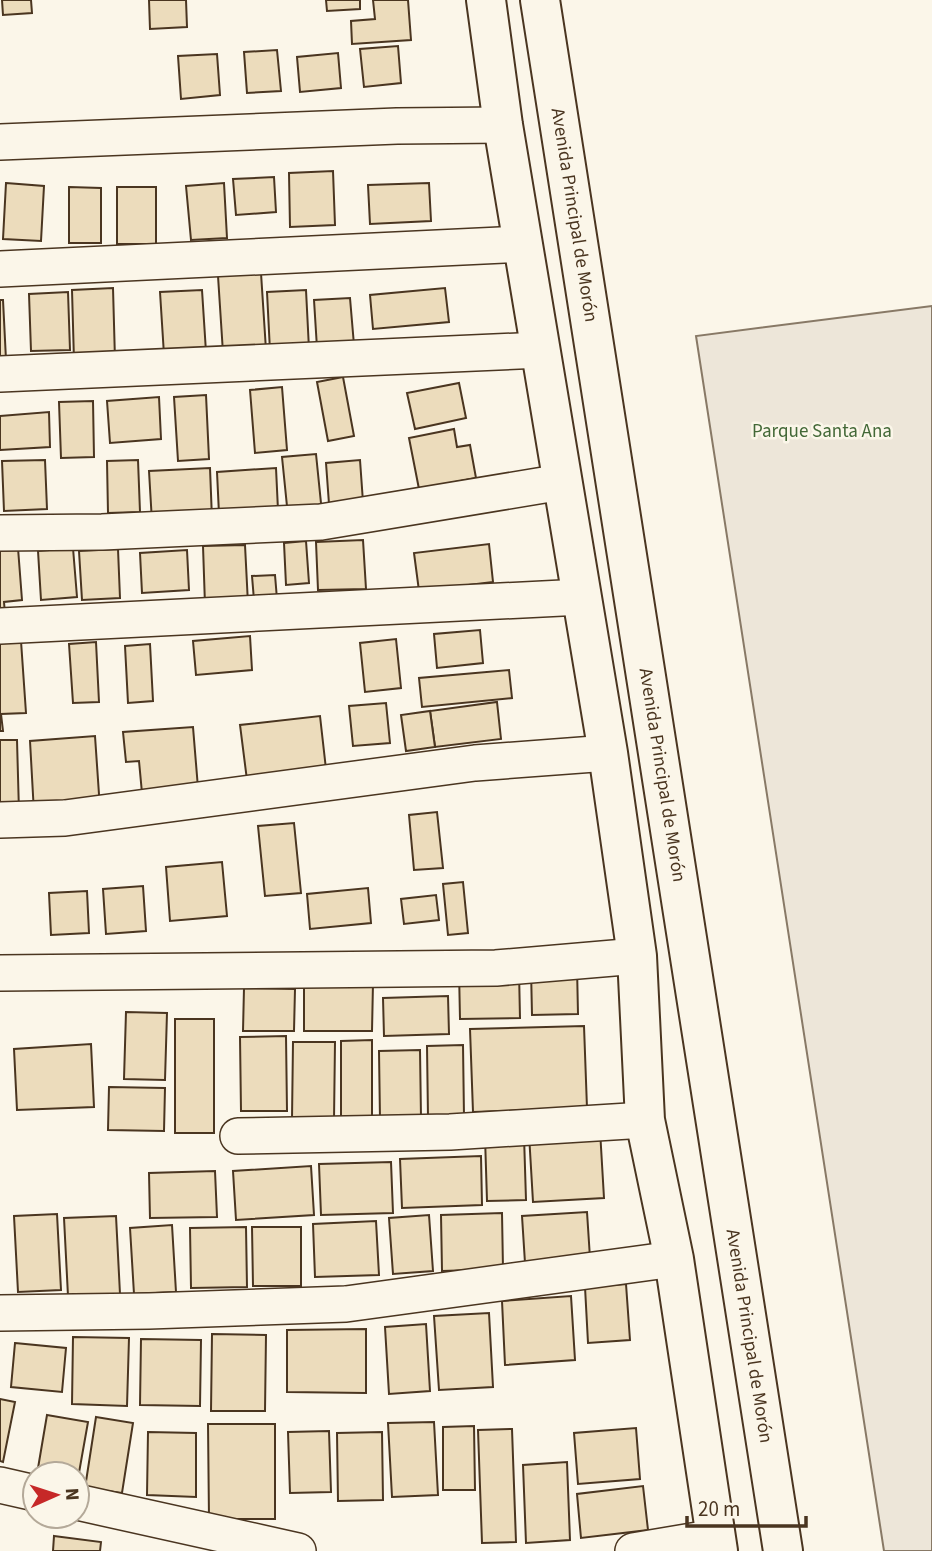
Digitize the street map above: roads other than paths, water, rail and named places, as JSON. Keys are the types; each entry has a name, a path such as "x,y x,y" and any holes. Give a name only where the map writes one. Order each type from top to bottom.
{"main road":[{"path":"486,0 503,125 608,753 637,956 645,1121 674,1259 717,1544"},
{"name":"Avenida Principal de Morón","path":"541,0 783,1551"}],"street":[{"path":"0,142 397,126 503,125"},
{"path":"0,269 523,244"},
{"path":"0,374 541,350"},
{"path":"0,533 102,532 321,522 562,482"},
{"path":"0,625 582,597"},
{"path":"0,820 65,818 475,764 608,753"},
{"path":"0,973 496,968 637,956"},
{"path":"238,1136 450,1132 645,1121"},
{"path":"0,1313 346,1304 674,1259"},
{"path":"0,1485 21,1490"},
{"path":"91,1505 298,1551"},
{"path":"634,1551 717,1544"}],"park label":[{"name":"Parque Santa Ana","path":"822,431"}]}
